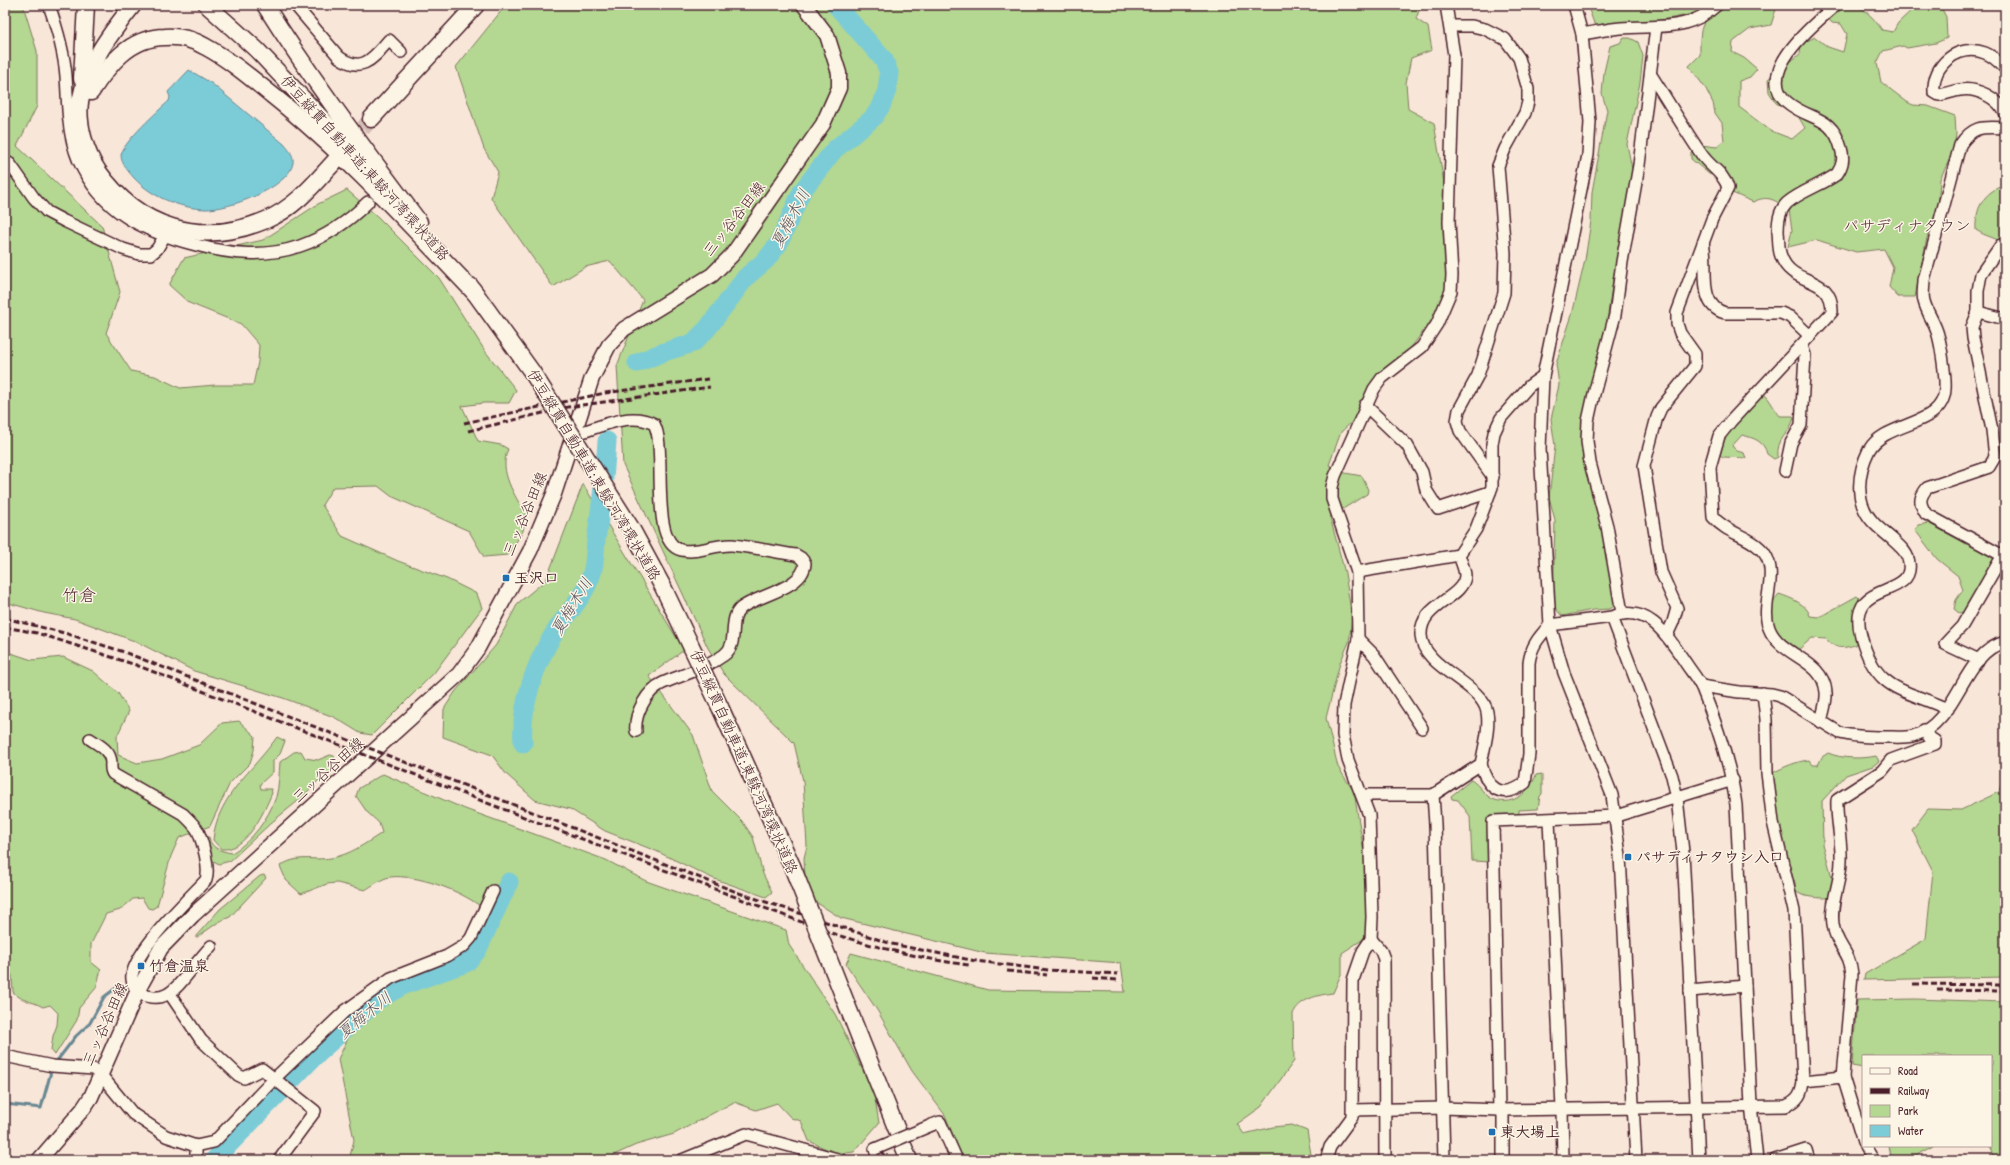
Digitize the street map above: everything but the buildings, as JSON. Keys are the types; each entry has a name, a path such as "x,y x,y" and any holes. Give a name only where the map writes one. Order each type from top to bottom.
{"highway":[{"path":"86,5 86,97"},
{"path":"133,5 109,35 99,52 86,97 81,122 84,142 92,163 107,183 130,207 144,216 165,225 184,230 209,232 229,230 267,219 286,209 306,192 332,158"},
{"path":"86,97 104,54 122,28 142,5"},
{"name":"伊豆縦貫自動車道;東駿河湾環状道路","path":"207,5 257,50 423,227 476,294 532,372 631,528 663,586 792,866 909,1160"},
{"path":"264,5 336,109 423,227"},
{"path":"463,5 369,116 476,5"},
{"path":"86,97 104,71 117,57 132,46 149,39 165,36 185,38 205,46 228,60 303,120 377,191 476,294"}],"main road":[{"name":"三ッ谷谷田線","path":"39,1160 83,1109 101,1075 137,992 161,948 193,915 459,674 478,648 530,551 554,494 592,378 609,344 624,329 712,274 732,255 823,124 839,88 839,73 827,35 804,5"}],"street":[{"path":"49,5 62,50 66,74 68,123 78,160 90,180 104,198 121,214 140,226 164,237 220,252 242,255 271,252 299,246 320,238 340,225 368,202"},
{"path":"295,5 339,57 347,63 356,65 365,63 373,58 389,40 401,52"},
{"path":"1326,1160 1330,1147 1349,1124 1352,1117 1353,980 1363,951 1371,939 1371,824 1363,795 1348,760 1343,735 1344,705 1358,638 1357,572 1332,499 1332,487 1365,405 1382,378 1426,342 1437,324 1451,291 1449,222 1454,55 1451,26 1446,5"},
{"path":"1574,5 1582,34 1590,122 1588,155 1543,376 1540,449 1550,625 1564,673 1612,795 1616,816 1620,856 1636,1160"},
{"path":"1582,34 1622,28 1656,27 1693,21 1703,17 1717,5"},
{"path":"1821,722 1826,699 1824,682 1817,670 1808,662 1780,645 1769,629 1766,618 1769,568 1766,556 1759,547 1719,523 1714,517 1712,508 1710,467 1719,436 1731,421 1832,312 1831,297 1820,284 1800,278 1792,272 1780,256 1778,225 1780,212 1787,203 1826,182 1837,174 1842,166 1843,157 1836,133 1829,124 1787,102 1776,85 1778,71 1798,39 1836,5"},
{"path":"1451,26 1472,26 1485,29 1506,39 1518,58 1528,89 1528,102 1525,113 1505,149 1498,166 1505,253 1504,293 1478,375 1460,410 1457,421 1460,431 1493,477"},
{"path":"1656,27 1651,75 1635,188 1614,315 1588,421 1587,441 1590,463 1607,526 1617,615 1669,769 1677,798 1683,852 1699,1160"},
{"path":"2005,68 1991,55 1984,52 1963,52 1952,56 1940,66 1934,84 1934,92 1939,95 1961,90 1978,92 1998,104 2005,114"},
{"path":"1651,75 1703,157 1717,169 1726,182 1728,188 1726,195 1712,218 1677,313 1677,324 1680,333 1695,354 1695,366 1662,408 1657,417 1644,466 1661,572 1676,602 1677,608 1667,635"},
{"path":"1948,710 1892,686 1879,676 1871,666 1859,626 1860,610 1866,601 1872,596 1899,584 1906,578 1909,563 1904,550 1871,520 1859,499 1860,478 1869,451 1878,438 1894,430 1927,418 1940,405 1945,390 1938,335 1923,300 1924,280 1960,145 1964,139 1979,128 2005,128"},
{"path":"5,161 10,164 34,198 47,212 88,233 139,254 151,254 157,249 164,237"},
{"path":"1703,243 1706,254 1706,291 1711,305 1718,311 1725,313 1781,313 1790,317 1810,336"},
{"path":"1979,660 1945,644 1962,626 2004,556 1926,514 1920,505 1921,495 1927,488 1989,467 1995,457 1992,430 1972,327 1978,312 1978,291 1981,274 2001,245"},
{"path":"1978,312 2005,319"},
{"path":"1785,471 1788,450 1801,425 1805,355 1802,346"},
{"path":"1357,572 1459,555 1476,529 1490,492 1493,477 1492,444 1494,433 1501,418 1529,386 1543,376"},
{"path":"1365,405 1407,445 1422,472 1426,490 1438,509 1490,492"},
{"path":"574,435 625,419 638,418 654,424 658,431 659,476 665,535 672,545 680,550 692,551 731,545 796,555 805,563 800,575 778,591 738,610 735,617 733,643 725,654 693,673 663,683 649,695 635,723 636,731"},
{"path":"1459,555 1464,568 1463,582 1455,592 1429,613 1421,635 1428,654 1474,692 1487,711 1487,722 1481,764 1485,778 1492,787 1503,791 1511,791 1524,783 1529,754 1529,663 1531,651 1538,638 1550,625 1630,613 1654,622 1667,635 1701,686 1733,780 1736,805 1751,1105 1757,1160"},
{"path":"1358,638 1374,655 1422,728"},
{"path":"1701,686 1780,696 1840,733 1851,736 1908,736 1924,730 1948,710 1956,694 1979,660 1989,650 2005,642"},
{"path":"1352,1110 1444,1108 1501,1110 1751,1105 1786,1106 1793,1103 1799,1096 1803,1081 1794,911 1773,822 1767,773 1766,719 1763,693"},
{"path":"1862,1139 1843,1078 1852,974 1851,962 1838,942 1833,922 1834,902 1842,860 1837,800 1882,771 1890,760 1935,744 1935,741 1929,737 1924,730"},
{"path":"90,739 107,751 110,757 111,771 113,774 183,814 192,823 198,831 207,866 208,875 206,880 156,935 134,968 132,984 137,992 146,997 153,998 170,994 178,987 211,946"},
{"path":"1363,795 1433,795 1481,764"},
{"path":"1503,1160 1493,822 1616,816 1733,780"},
{"path":"1433,795 1444,1108 1444,1160"},
{"path":"1549,820 1563,1160"},
{"path":"5,1056 52,1066 93,1070 101,1075 133,1114 166,1136 196,1146 214,1142 345,1011 391,978 447,956 464,946 471,938 493,891"},
{"path":"1371,939 1381,951 1384,959 1385,1160"},
{"path":"1690,990 1745,986"},
{"path":"170,994 200,1040 238,1075 244,1078 262,1069 290,1093 315,1111 279,1160"},
{"path":"1803,1081 1843,1078"},
{"path":"877,1154 940,1122 957,1160"},
{"path":"682,1160 746,1134 841,1160"},
{"path":"196,1146 196,1160"},
{"path":"1866,1147 1873,1160"},
{"path":"1775,1160 1806,1150 1810,1160"}],"green space":[{"path":"5,5 23,5 37,51 37,106 17,146 102,226 120,292 106,333 131,371 155,376 180,388 215,385 253,385 258,362 259,345 241,324 189,303 169,285 184,258 263,240 318,204 347,190 378,217 439,278 485,351 516,390 509,403 484,403 462,406 478,441 501,445 508,449 505,458 506,475 526,515 523,531 508,555 484,557 469,531 391,496 378,486 333,487 322,505 342,536 398,561 447,579 477,594 482,608 434,673 372,735 360,733 334,717 283,698 194,671 137,642 75,619 44,613 5,602"},
{"path":"506,5 1421,5 1416,19 1428,27 1432,50 1411,58 1406,83 1408,109 1434,123 1444,183 1448,287 1434,317 1410,349 1376,381 1355,419 1341,432 1329,465 1345,473 1362,476 1368,490 1367,494 1330,517 1345,573 1352,618 1349,642 1340,663 1326,718 1338,767 1354,792 1364,853 1368,936 1342,953 1342,972 1333,993 1321,995 1304,1001 1296,1009 1293,1014 1294,1061 1261,1107 1237,1124 1244,1134 1273,1127 1292,1125 1307,1131 1312,1160 963,1160 945,1115 912,1071 877,1010 846,964 851,953 988,990 1125,992 1121,963 985,953 841,918 814,901 805,878 804,858 807,846 803,781 794,743 724,674 708,648 623,465 617,366 643,300 610,261 585,267 553,287 491,198 498,172 484,149 456,67"},
{"path":"1587,5 1708,5 1699,13 1662,20 1599,27 1594,23"},
{"path":"1727,5 1781,5 1777,6 1771,25 1750,29 1733,42 1732,52 1744,58 1757,69 1750,77 1739,81 1739,107 1771,131 1792,139 1805,128 1798,116 1776,103 1769,92 1768,79 1800,54 1801,44 1815,37 1828,47 1843,52 1847,34 1841,24 1832,23 1827,17 1842,6 1854,6 1865,11 1875,20 1882,30 1893,32 1898,23 1917,5 1940,5 1946,17 1947,38 1936,43 1907,48 1903,46 1883,51 1877,63 1881,82 1907,102 1913,105 1928,106 1955,116 1956,134 1954,150 1940,179 1938,212 1927,238 1915,297 1898,297 1889,287 1893,267 1884,249 1856,252 1817,240 1788,247 1792,230 1789,210 1772,200 1764,199 1753,202 1723,189 1719,177 1709,174 1691,159 1691,152 1701,145 1717,147 1724,141 1722,123 1715,113 1713,103 1706,89 1689,66 1700,55 1702,26 1709,18"},
{"path":"1623,38 1630,38 1638,42 1643,56 1640,83 1627,144 1632,169 1632,184 1613,279 1606,328 1598,365 1588,392 1581,438 1585,467 1603,531 1617,604 1610,609 1593,610 1562,616 1553,606 1555,520 1549,497 1555,446 1551,419 1559,385 1556,364 1572,315 1585,260 1591,221 1592,192 1607,110 1602,94 1604,72 1610,46 1620,43"},
{"path":"2005,185 2005,244 1976,230 1976,222 1982,202 1991,192"},
{"path":"1764,394 1780,416 1793,416 1794,418 1779,445 1778,457 1774,459 1767,454 1761,443 1751,437 1742,435 1732,446 1737,451 1744,453 1746,458 1723,457 1716,452 1729,427 1742,411 1749,404"},
{"path":"583,484 684,650 649,676 693,735 712,791 742,821 753,837 763,874 772,892 766,897 712,878 656,851 605,831 570,809 535,800 506,774 492,755 443,737 444,709 455,692 496,645 518,603 546,580"},
{"path":"1928,523 1967,544 1991,553 1994,560 1989,567 1981,588 1967,611 1959,613 1954,609 1956,600 1963,590 1958,576 1937,559 1915,530 1919,525"},
{"path":"1779,594 1802,605 1806,608 1810,616 1818,617 1857,596 1859,598 1858,637 1855,645 1839,647 1833,645 1826,639 1812,638 1798,650 1790,646 1778,633 1771,618 1771,610 1774,601"},
{"path":"5,651 32,660 63,657 93,671 118,693 129,711 117,736 118,755 137,763 162,759 199,745 222,723 239,721 255,736 254,750 250,763 230,783 210,826 179,838 171,856 157,906 152,909 148,908 142,898 133,899 120,910 106,914 91,944 91,962 101,970 96,988 79,1008 77,1020 55,1055 51,1050 53,1036 57,1025 58,1013 50,1005 43,1007 23,999 13,992 12,976 5,962"},
{"path":"277,737 285,741 280,754 273,761 273,772 260,784 261,789 271,789 272,793 259,820 246,838 230,848 221,849 213,840 216,824 221,810 238,784"},
{"path":"301,751 305,758 318,760 330,755 334,756 335,761 333,770 318,781 298,801 272,822 230,861 219,864 210,859 207,850 207,838 209,837 214,847 217,849 232,853 253,836 269,813 276,797 280,762 294,752"},
{"path":"1828,753 1852,758 1876,756 1879,761 1873,766 1846,775 1822,801 1823,844 1833,881 1830,898 1816,898 1803,895 1795,891 1795,883 1783,850 1772,781 1773,773 1781,769 1795,763 1809,760 1813,765 1818,765 1822,757"},
{"path":"2005,769 2005,977 1864,980 1865,974 1926,939 1933,871 1912,830 1928,809 1961,810 1999,792"},
{"path":"383,774 465,809 606,860 646,881 786,930 789,945 835,1014 874,1093 879,1123 854,1152 837,1154 809,1141 801,1121 791,1118 777,1103 756,1110 734,1102 674,1134 636,1145 614,1155 610,1160 349,1160 354,1140 338,1059 355,1024 361,1005 394,980 432,970 472,943 480,906 461,894 437,884 412,878 390,877 380,880 365,890 337,883 327,884 301,894 286,880 280,866 287,862 299,859 324,859 345,854 382,833 379,823 367,812 356,796 359,788"},
{"path":"1542,774 1542,794 1540,796 1538,809 1519,810 1519,816 1490,819 1492,862 1472,861 1470,816 1458,800 1452,799 1451,796 1471,780 1491,798 1495,800 1508,801 1520,796 1530,787 1536,775"},
{"path":"264,875 266,878 230,917 220,921 196,938 196,936 220,909 260,876"},
{"path":"1915,999 2005,1002 2005,1160 1996,1160 1990,1147 1992,1147 1992,1055 1862,1055 1862,1068 1852,1066 1857,1000"},
{"path":"1889,1147 1932,1147 1908,1160 1892,1160"}],"water":[{"path":"189,70 211,83 288,148 292,155 293,163 289,172 281,181 256,196 227,206 205,209 176,204 166,200 149,191 134,178 124,165 121,158 123,149 142,126 169,101 170,97 168,92"}],"waterway":[{"name":"夏梅木川","path":"637,363 661,353 693,343 707,329 746,277 766,260 779,243 802,191 834,150 873,118 881,106 887,90 889,73 884,60 836,5"},
{"name":"夏梅木川","path":"523,743 524,715 530,686 535,671 555,632 581,597 592,573 603,490 607,441"},
{"name":"夏梅木川","path":"214,1160 318,1053 379,999 404,985 466,963 477,951 509,882"},
{"path":"56,1062 76,1036 90,1023 104,997 116,988"},
{"path":"5,1104 41,1108 52,1068"}],"tunnel":[{"path":"347,147 371,119"}],"railway":[{"path":"464,423 605,393 708,379"},
{"path":"468,431 568,407 710,387"},
{"path":"5,618 68,634 124,652 739,893 892,944 976,961 1048,970 1118,974"},
{"path":"5,627 37,633 136,665 495,806 828,932 898,952 969,965"},
{"path":"1007,971 1047,975"},
{"path":"1093,978 1118,980"},
{"path":"1913,984 2005,985"},
{"path":"1937,990 2005,991"}],"place":[{"name":"玉沢口","path":"506,578"},
{"name":"パサディナタウン入口","path":"1628,857"},
{"name":"竹倉温泉","path":"141,966"},
{"name":"東大場上","path":"1492,1132"}],"district":[{"name":"パサディナタウン","path":"1907,225"},
{"name":"竹倉","path":"79,595"}]}
